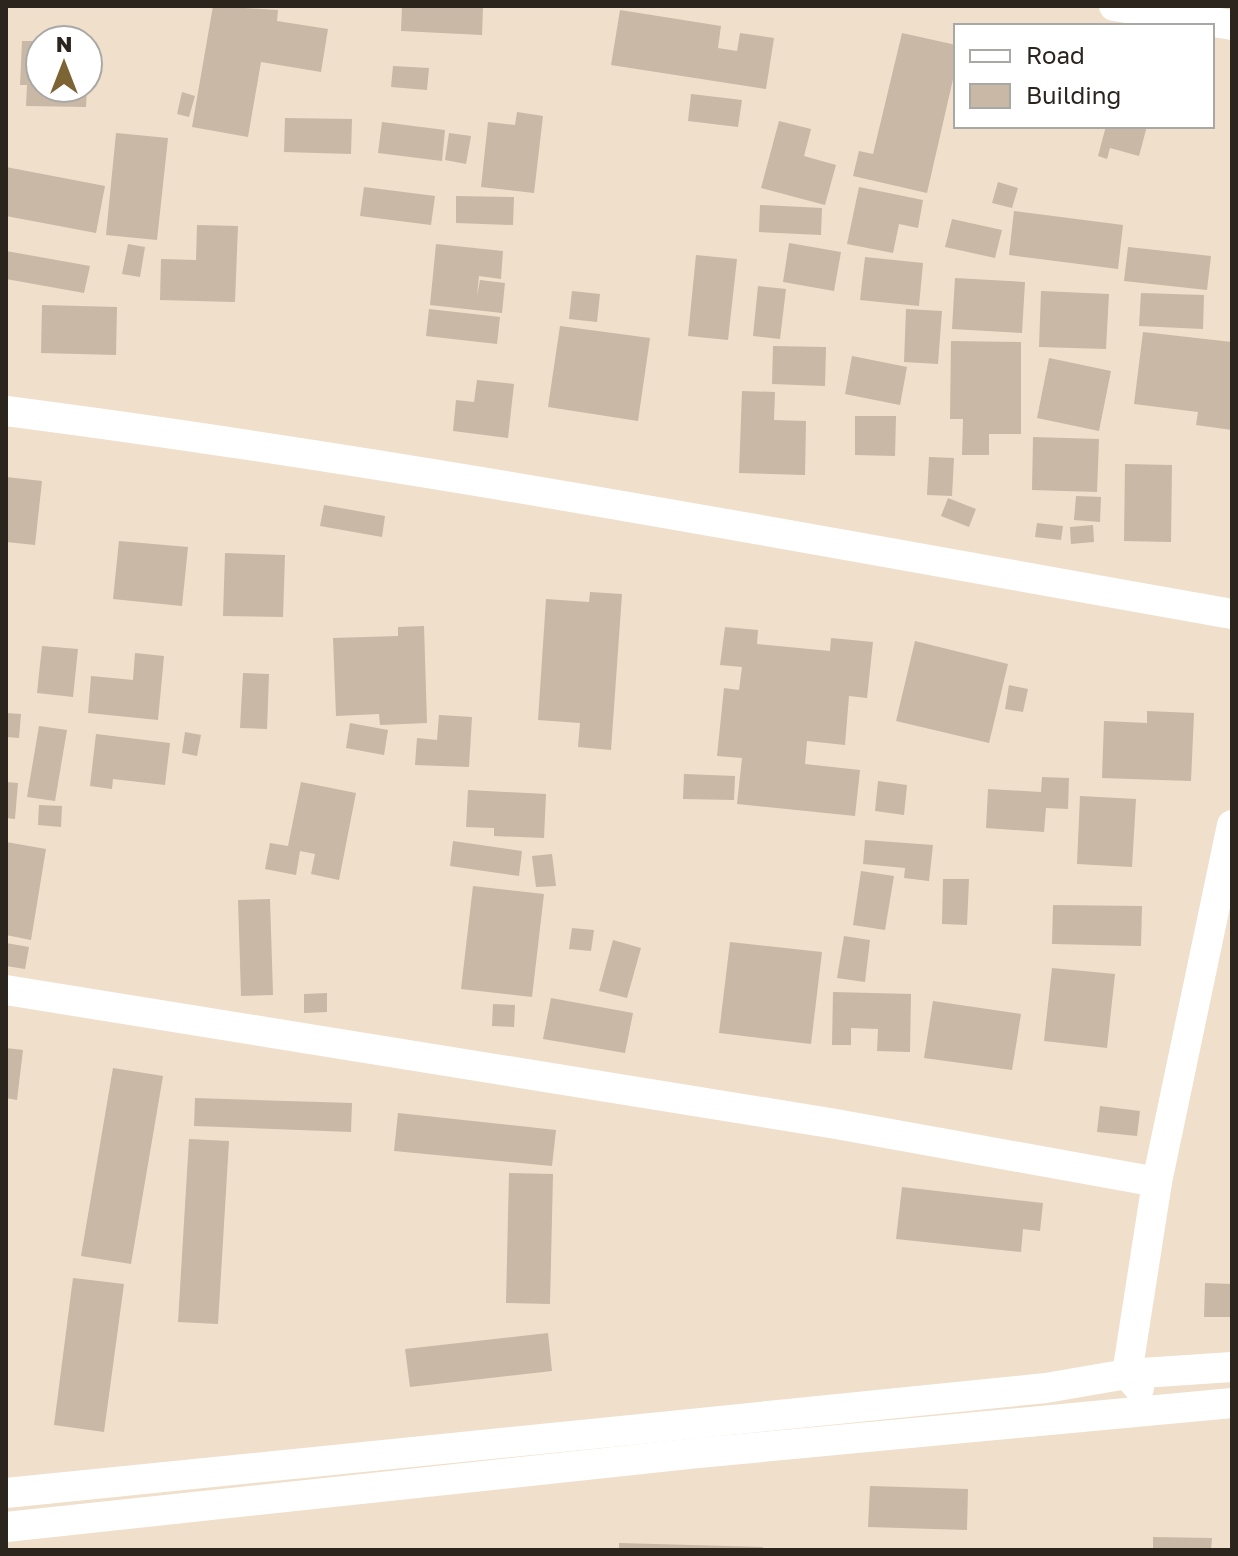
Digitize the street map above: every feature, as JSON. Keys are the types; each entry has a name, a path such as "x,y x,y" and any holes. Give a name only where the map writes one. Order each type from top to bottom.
{"street":[{"path":"1114,6 1232,25"},
{"path":"6,411 156,431 720,524 1232,614"},
{"path":"1127,1374 1157,1182 1232,825"},
{"path":"6,990 836,1124 1157,1182"},
{"path":"6,1493 1046,1388 1127,1374 1232,1367"},
{"path":"1127,1374 1158,1408"},
{"path":"6,1527 1158,1408 1232,1403"}],"building":[{"path":"213,6 278,10 277,21 328,29 321,72 261,62 248,137 192,127"},
{"path":"402,6 483,6 482,35 401,31"},
{"path":"620,10 721,26 718,48 737,51 740,33 774,38 766,89 611,65"},
{"path":"902,33 954,45 954,75 927,193 853,176 859,151 873,154"},
{"path":"22,41 24,41 24,85 20,85"},
{"path":"393,66 429,68 427,90 391,87"},
{"path":"182,92 195,96 189,117 177,114"},
{"path":"691,94 742,100 738,127 688,121"},
{"path":"26,104 86,104 86,107"},
{"path":"517,112 543,116 534,193 481,187 488,122 515,125"},
{"path":"285,118 352,119 351,154 284,152"},
{"path":"779,121 811,129 804,156 836,165 825,205 761,188"},
{"path":"382,122 445,130 442,161 378,153"},
{"path":"1105,128 1146,128 1139,156 1110,148 1107,159 1098,156"},
{"path":"116,133 168,138 157,240 106,235"},
{"path":"449,133 471,136 466,164 445,160"},
{"path":"6,167 105,186 96,233 6,216"},
{"path":"998,182 1018,188 1012,208 992,203"},
{"path":"364,187 435,196 431,225 360,216"},
{"path":"859,187 923,200 918,228 899,224 893,253 847,244"},
{"path":"456,196 514,197 513,225 456,223"},
{"path":"760,205 822,208 821,235 759,232"},
{"path":"1014,211 1123,225 1118,269 1009,255"},
{"path":"952,219 1002,230 995,258 945,247"},
{"path":"197,225 238,226 235,302 160,300 161,259 196,260"},
{"path":"789,243 841,252 834,291 783,282"},
{"path":"128,244 145,247 140,277 122,274"},
{"path":"436,244 503,251 501,279 479,276 477,296 480,280 505,283 502,313 430,305"},
{"path":"1128,247 1211,256 1207,290 1124,281"},
{"path":"6,251 90,266 84,293 6,279"},
{"path":"696,255 737,259 728,340 688,336"},
{"path":"865,257 923,263 919,306 860,300"},
{"path":"955,278 1025,282 1022,333 952,329"},
{"path":"758,286 786,289 780,339 753,336"},
{"path":"572,291 600,294 597,322 569,319"},
{"path":"1041,291 1109,294 1106,349 1039,347"},
{"path":"1141,293 1204,295 1203,329 1139,326"},
{"path":"42,305 117,307 116,355 41,353"},
{"path":"429,309 500,317 497,344 426,336"},
{"path":"906,309 942,311 938,364 904,362"},
{"path":"560,326 650,338 638,421 548,407"},
{"path":"1143,332 1232,342 1232,430 1196,425 1198,412 1134,404"},
{"path":"951,341 1021,342 1021,434 989,434 989,455 962,455 963,419 950,419"},
{"path":"773,346 826,347 825,386 772,384"},
{"path":"852,356 907,367 900,405 845,394"},
{"path":"1049,358 1111,371 1099,431 1037,418"},
{"path":"477,380 514,384 508,438 453,431 456,400 474,402"},
{"path":"742,391 775,392 774,420 806,421 805,475 739,473"},
{"path":"855,416 896,416 895,456 855,455"},
{"path":"1033,437 1099,439 1097,492 1032,490"},
{"path":"929,457 954,458 952,496 927,495"},
{"path":"1125,464 1172,465 1171,542 1124,541"},
{"path":"6,477 42,481 35,545 6,542"},
{"path":"1076,496 1101,497 1100,522 1074,520"},
{"path":"948,498 976,509 969,527 941,516"},
{"path":"324,505 385,516 382,537 320,526"},
{"path":"1037,523 1063,526 1061,540 1035,537"},
{"path":"1093,525 1094,542 1071,544 1070,527"},
{"path":"119,541 188,547 182,606 113,599"},
{"path":"225,553 285,555 283,617 223,616"},
{"path":"590,592 622,594 611,750 578,747 580,723 538,720 546,599 589,602"},
{"path":"424,626 427,723 380,725 379,714 336,716 333,638 398,636 398,627"},
{"path":"725,627 758,630 757,644 830,651 831,638 873,642 867,698 849,696 845,745 807,741 805,764 860,770 855,816 737,804 742,758 717,756 724,688 739,690 742,667 720,665"},
{"path":"915,641 1008,664 989,743 896,721"},
{"path":"42,646 78,649 73,697 37,693"},
{"path":"135,653 164,656 158,720 88,713 91,676 133,680"},
{"path":"243,673 269,674 267,729 240,728"},
{"path":"1009,685 1028,689 1023,712 1005,709"},
{"path":"1147,711 1194,713 1191,781 1102,778 1104,721 1147,723"},
{"path":"6,713 21,714 19,738 6,737"},
{"path":"439,715 472,717 469,767 415,765 417,738 437,740"},
{"path":"350,723 388,730 384,755 346,748"},
{"path":"39,726 67,730 55,801 27,797"},
{"path":"185,732 201,735 197,756 182,753"},
{"path":"96,734 170,743 165,785 113,779 112,789 90,786"},
{"path":"684,774 735,776 734,800 683,799"},
{"path":"1042,777 1069,778 1068,809 1046,808 1044,832 986,828 988,789 1041,792"},
{"path":"878,781 907,785 904,815 875,811"},
{"path":"6,782 18,783 15,819 6,818"},
{"path":"301,782 356,793 339,880 311,874 315,854 300,851 296,875 265,869 270,843 288,846"},
{"path":"468,790 546,794 544,838 494,836 494,828 466,827"},
{"path":"1080,796 1136,799 1132,867 1077,864"},
{"path":"39,805 62,806 61,827 38,825"},
{"path":"865,840 933,845 929,881 904,878 905,868 863,864"},
{"path":"453,841 522,851 519,876 450,866"},
{"path":"6,842 46,849 31,940 6,935"},
{"path":"552,854 556,886 536,887 532,856"},
{"path":"861,871 894,876 885,930 853,925"},
{"path":"943,879 969,879 967,925 942,924"},
{"path":"473,886 544,894 532,997 461,989"},
{"path":"270,899 273,995 241,996 238,900"},
{"path":"1053,905 1142,906 1141,946 1052,944"},
{"path":"572,928 594,930 591,951 569,949"},
{"path":"844,936 870,940 865,982 837,978"},
{"path":"613,940 641,948 627,998 599,991"},
{"path":"730,942 822,952 811,1044 719,1033"},
{"path":"6,943 29,947 25,969 6,966"},
{"path":"1052,968 1115,974 1107,1048 1044,1041"},
{"path":"833,992 911,994 910,1052 877,1051 878,1029 851,1028 851,1045 832,1045"},
{"path":"327,993 327,1012 304,1013 304,994"},
{"path":"551,998 633,1013 625,1053 543,1039"},
{"path":"933,1001 1021,1014 1012,1070 924,1058"},
{"path":"493,1004 515,1005 514,1027 492,1026"},
{"path":"6,1048 23,1050 17,1100 6,1098"},
{"path":"113,1068 163,1076 131,1264 81,1256"},
{"path":"195,1098 352,1103 351,1132 194,1126"},
{"path":"1100,1106 1140,1111 1137,1136 1097,1132"},
{"path":"398,1113 556,1130 552,1166 394,1151"},
{"path":"189,1139 229,1141 218,1324 178,1322"},
{"path":"509,1173 553,1174 550,1304 506,1303"},
{"path":"902,1187 1043,1203 1040,1231 1023,1229 1021,1252 896,1239"},
{"path":"73,1278 124,1284 104,1432 54,1425"},
{"path":"1205,1283 1232,1284 1232,1317 1204,1317"},
{"path":"548,1333 552,1371 410,1387 405,1349"},
{"path":"870,1486 968,1489 967,1530 868,1527"},
{"path":"1153,1537 1212,1538 1211,1550 1153,1550"},
{"path":"619,1543 763,1547 763,1550 619,1550"}]}
